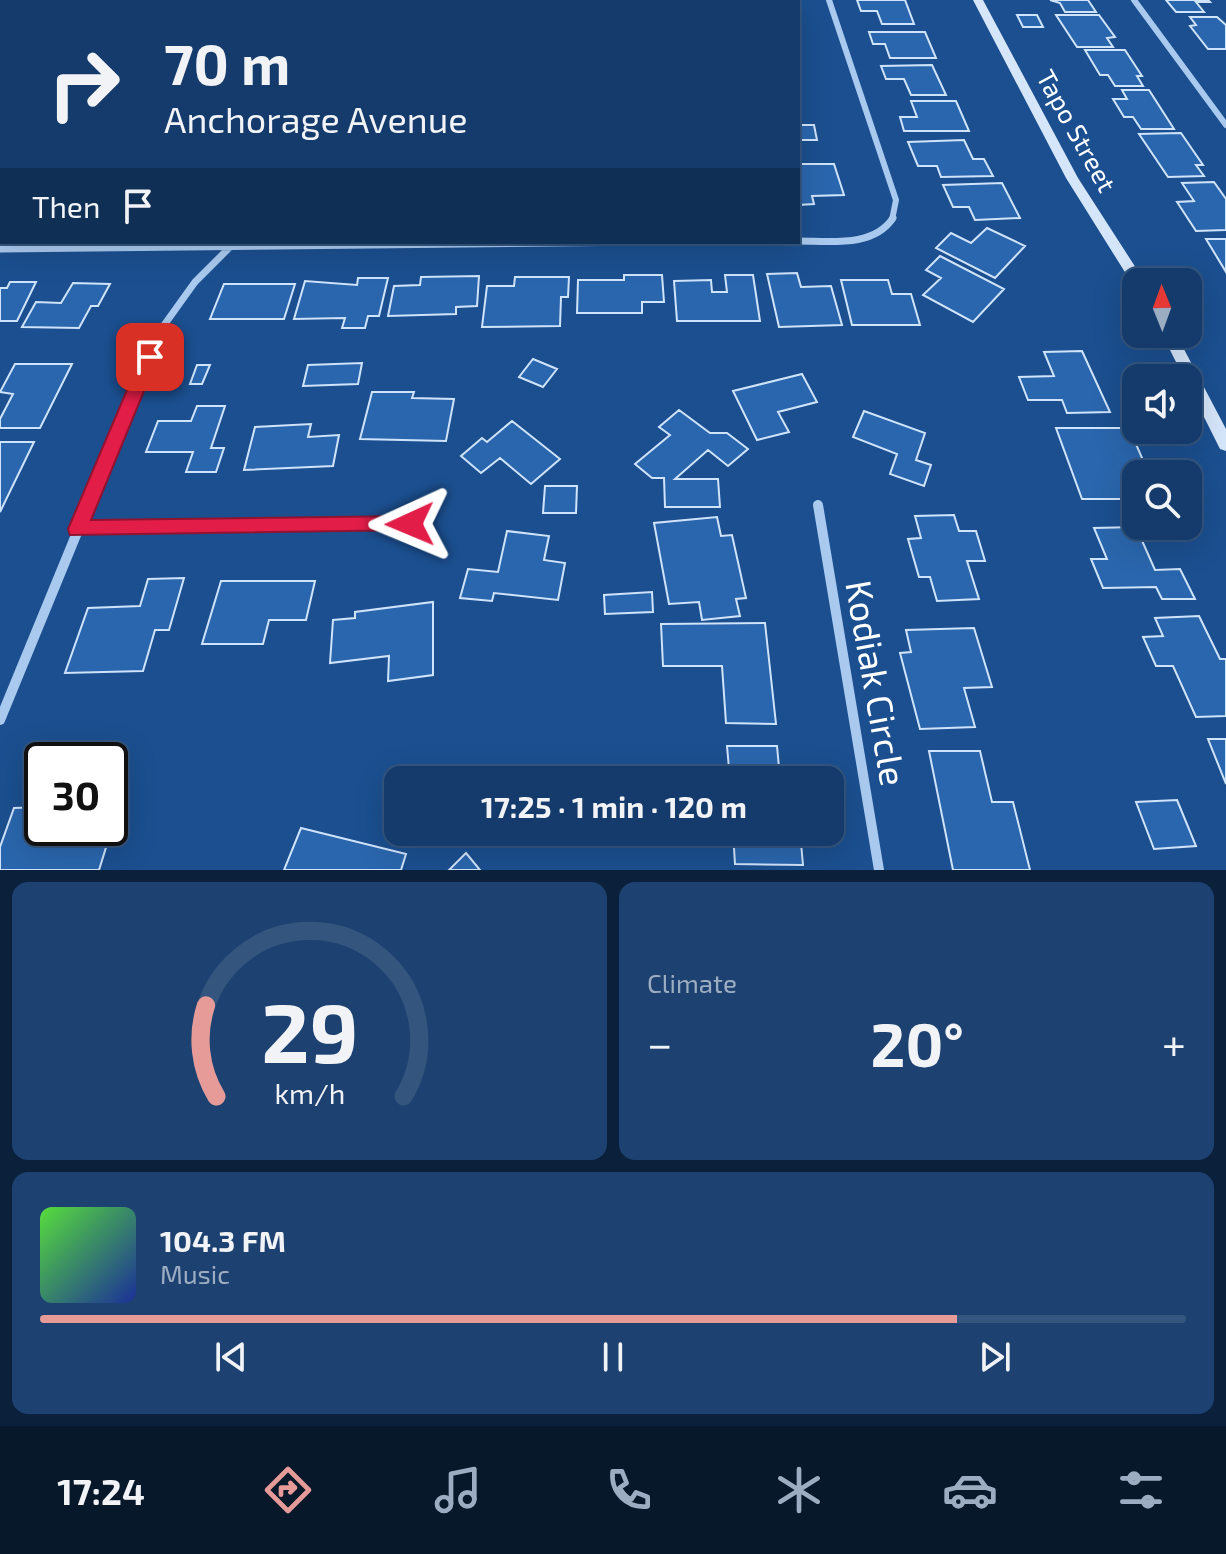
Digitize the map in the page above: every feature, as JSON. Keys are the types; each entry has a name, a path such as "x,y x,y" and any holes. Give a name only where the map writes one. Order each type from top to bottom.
{"street":[{"path":"800,241 870,238 887,229 897,216 896,200 829,0"},
{"name":"Tapo Street","path":"978,0 1072,178 1129,268"},
{"path":"1134,0 1226,125"},
{"path":"0,249 233,244"},
{"path":"0,720 162,328 195,282 233,244"},
{"path":"1176,348 1226,444"},
{"name":"Kodiak Circle","path":"818,505 879,870"},
{"path":"77,529 410,524"}],"building":[{"path":"857,0 905,0 914,24 882,24 877,11 861,11"},
{"path":"1050,0 1088,0 1096,12 1065,12 1060,3"},
{"path":"1166,0 1210,2 1196,2 1204,12 1176,12"},
{"path":"1017,15 1037,15 1043,27 1023,27"},
{"path":"1056,15 1099,15 1115,37 1107,38 1113,47 1077,47"},
{"path":"1190,17 1217,17 1226,25 1226,49 1208,49 1190,26 1196,25"},
{"path":"869,32 925,32 936,58 890,58 885,44 873,44"},
{"path":"1085,50 1125,50 1142,76 1137,76 1143,86 1115,86 1108,75 1100,75"},
{"path":"932,65 946,95 911,95 904,79 886,79 881,66"},
{"path":"1122,90 1149,90 1174,129 1141,129 1133,117 1124,117 1113,99 1127,99"},
{"path":"911,101 956,101 969,131 904,131 900,117 917,117"},
{"path":"800,125 814,125 817,140 800,140"},
{"path":"1181,133 1203,165 1196,165 1204,176 1168,177 1139,134"},
{"path":"964,140 973,159 984,159 993,176 941,177 937,166 918,166 908,142"},
{"path":"800,164 834,164 844,195 812,196 814,204 800,205"},
{"path":"1214,182 1226,199 1226,230 1196,231 1177,202 1194,201 1182,183"},
{"path":"1002,183 1020,218 975,220 969,207 953,207 943,185"},
{"path":"987,228 1025,246 995,278 936,248 951,233 971,243"},
{"path":"1206,239 1226,239 1226,272"},
{"path":"940,256 1004,289 973,322 923,295 941,278 926,270"},
{"path":"797,273 801,287 831,286 842,325 779,327 767,274"},
{"path":"624,275 662,275 664,302 642,302 642,313 577,313 578,280 624,280"},
{"path":"725,275 753,275 760,321 677,321 674,281 711,280 712,292 727,292"},
{"path":"479,276 477,306 456,307 456,314 388,316 394,286 420,285 421,277"},
{"path":"515,277 569,277 568,297 561,297 560,326 482,327 487,286 514,286"},
{"path":"358,278 388,278 379,316 368,316 365,328 342,328 345,318 294,319 305,281 357,285"},
{"path":"841,280 888,280 892,294 911,294 920,325 852,325"},
{"path":"10,282 36,282 17,321 0,321 0,288 7,288"},
{"path":"73,283 110,284 98,306 91,306 79,328 22,327 36,302 61,303"},
{"path":"224,284 295,284 284,319 210,319"},
{"path":"1082,351 1110,412 1067,413 1062,400 1028,400 1019,377 1054,376 1044,352"},
{"path":"533,359 557,369 543,387 519,377"},
{"path":"362,363 358,384 303,386 308,365"},
{"path":"15,364 72,364 40,428 0,428 0,419 13,394 0,392"},
{"path":"197,365 210,365 202,384 190,384"},
{"path":"802,374 817,402 778,412 789,432 757,440 733,391"},
{"path":"372,392 414,392 412,398 454,399 446,441 360,439"},
{"path":"197,406 225,406 211,448 224,448 216,472 186,472 193,452 146,452 158,421 191,421"},
{"path":"679,410 710,433 727,433 748,449 728,466 708,450 675,479 718,479 720,507 665,507 664,478 652,478 635,464 670,435 659,427"},
{"path":"864,411 925,433 916,460 931,465 924,486 890,474 897,454 853,437"},
{"path":"512,421 560,459 531,484 500,458 481,473 461,456 482,438 487,442"},
{"path":"311,424 308,437 339,435 333,466 244,470 255,427"},
{"path":"1056,428 1122,428 1122,444 1136,444 1143,460 1122,460 1122,499 1082,499"},
{"path":"0,442 34,442 0,512"},
{"path":"545,486 577,486 576,513 543,513"},
{"path":"954,515 959,531 976,531 985,561 967,561 979,599 937,601 930,577 919,577 908,539 921,538 915,516"},
{"path":"717,517 721,536 732,535 746,598 736,599 740,616 702,620 699,602 669,604 654,523"},
{"path":"1122,527 1122,540 1142,540 1155,570 1180,569 1195,599 1162,599 1156,587 1103,588 1091,559 1107,559 1094,528"},
{"path":"507,531 549,536 544,560 565,563 558,600 494,593 492,601 460,598 468,569 498,572"},
{"path":"184,578 169,630 155,630 143,671 65,673 88,608 140,606 148,579"},
{"path":"221,581 315,581 306,620 269,620 263,644 202,644"},
{"path":"652,592 653,612 605,614 604,595"},
{"path":"433,602 433,675 388,681 389,656 330,663 333,620 355,618 355,612"},
{"path":"1199,616 1220,659 1226,659 1226,716 1196,717 1173,666 1156,666 1143,637 1163,636 1155,618"},
{"path":"765,623 776,724 726,723 722,666 663,666 661,624"},
{"path":"974,628 992,687 964,688 975,727 920,729 900,653 911,652 906,630"},
{"path":"1208,739 1226,739 1226,784"},
{"path":"727,746 777,746 779,766 729,766"},
{"path":"929,751 980,751 992,802 1013,802 1030,870 953,870"},
{"path":"1177,800 1196,846 1154,849 1136,802"},
{"path":"14,808 24,808 24,846 106,846 99,870 0,870 0,847"},
{"path":"301,828 406,854 401,870 284,870"},
{"path":"734,846 801,846 803,865 735,864"},
{"path":"466,853 480,870 449,870"}],"route":[{"path":"150,357 77,529 410,524"}]}
